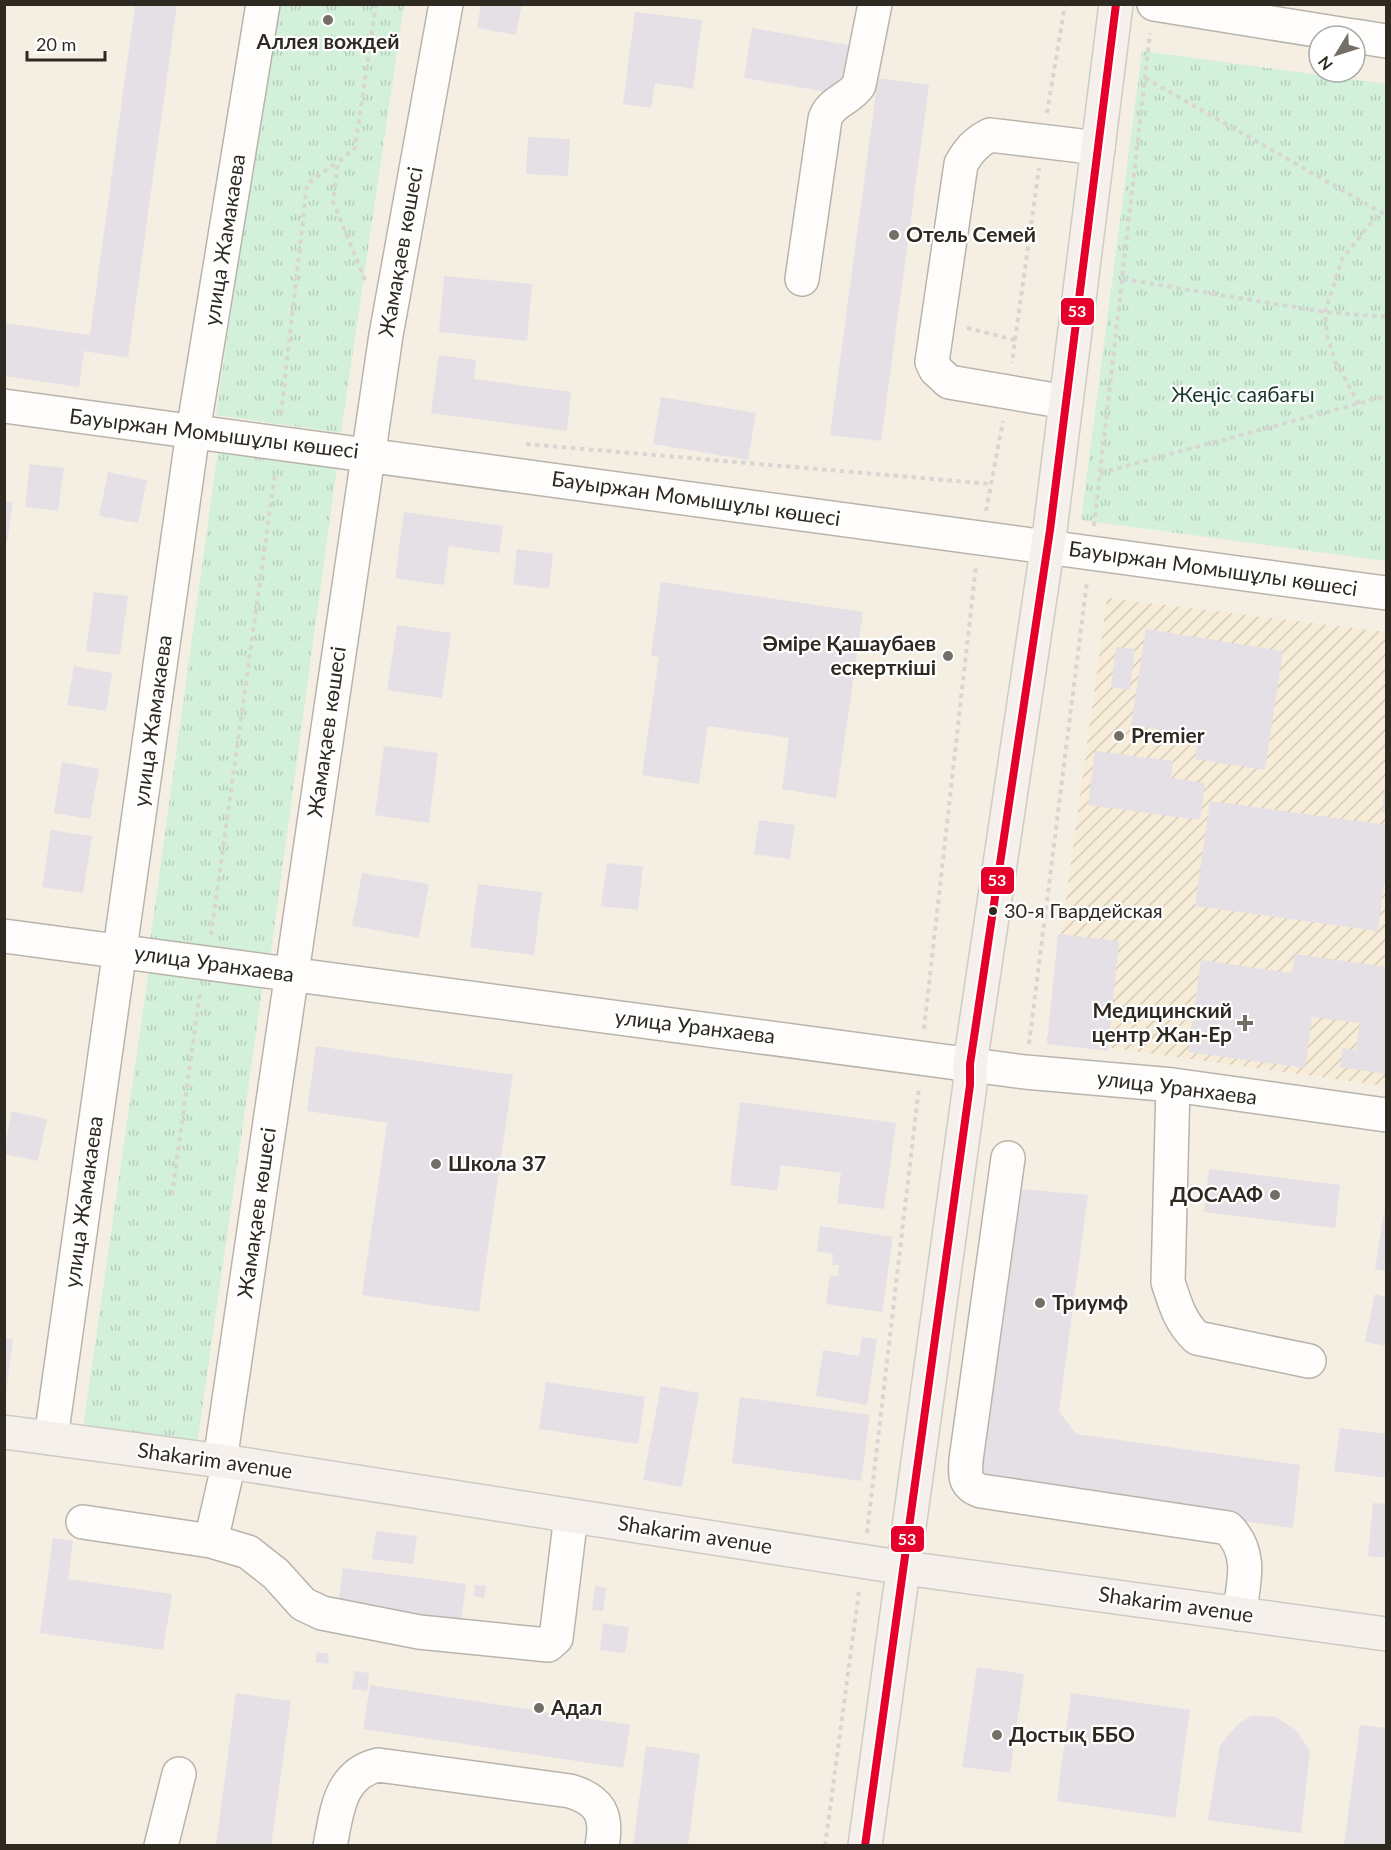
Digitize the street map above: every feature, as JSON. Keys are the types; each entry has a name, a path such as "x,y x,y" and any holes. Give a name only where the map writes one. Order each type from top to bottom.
{"main road":[{"path":"865,1845 905,1568 970,1075 1047,546 1116,4"},
{"name":"Shakarim avenue","path":"4,1432 225,1462 905,1568 1386,1634"}],"street":[{"name":"улица Жамакаева","path":"51,1438 194,432 263,4"},
{"name":"Жамақаев көшесі","path":"210,1541 225,1462 291,975 386,335 447,4"},
{"path":"802,279 825,120 832,106 854,93 859,85 875,4"},
{"path":"1152,15 1307,31"},
{"path":"1367,38 1386,41"},
{"path":"1066,402 949,382 936,370 932,362 961,164 968,152 977,142 990,135 1098,148"},
{"name":"Бауыржан Момышұлы көшесі","path":"4,406 1386,593"},
{"name":"улица Уранхаева","path":"4,936 291,975 970,1075 1025,1072 1173,1085 1386,1115"},
{"path":"1173,1085 1168,1282 1185,1327 1197,1338 1309,1361"},
{"path":"1008,1158 966,1460 967,1482 971,1487 981,1491 1228,1528 1242,1544 1246,1558 1239,1614"},
{"path":"83,1522 210,1541 248,1552 276,1574 303,1604 322,1613 418,1632 548,1645 556,1638 571,1516"},
{"path":"330,1845 339,1800 346,1786 366,1768 378,1765 570,1791 587,1796 597,1805 603,1819 602,1845"},
{"path":"161,1845 179,1774"}],"path":[{"path":"172,1195 205,963 210,945 278,443 307,184 355,148 376,4"},
{"path":"1025,1072 1091,552 1152,15"},
{"path":"1145,78 1386,215"},
{"path":"338,162 333,202 366,283"},
{"path":"1359,404 1335,361 1327,335 1325,312 1342,259 1380,212"},
{"path":"1123,279 1325,312 1386,317"},
{"path":"1100,473 1386,396"},
{"path":"516,444 992,484"},
{"path":"920,1085 970,1075"}],"shaded area":[{"path":"1107,598 1386,632 1386,1086 1047,1039"}],"green space":[{"path":"276,5 404,5 341,433 216,415"},
{"name":"Жеңіс саябағы","path":"1142,51 1307,73 1307,84 1367,84 1367,81 1386,84 1386,561 1081,520"},
{"path":"218,450 337,467 270,959 150,942"},
{"path":"149,969 263,985 197,1445 83,1428"}],"building":[{"path":"481,4 522,4 516,35 477,28"},
{"path":"135,5 177,5 128,358 84,351 79,387 4,376 4,323 90,335"},
{"path":"635,12 702,20 693,89 655,83 651,108 623,104"},
{"path":"752,28 854,46 846,95 744,78"},
{"path":"878,78 929,85 881,441 830,435"},
{"path":"528,137 570,139 568,176 526,174"},
{"path":"444,276 532,284 527,341 439,332"},
{"path":"439,355 476,360 474,379 571,392 567,431 431,413"},
{"path":"661,397 756,413 748,460 653,444"},
{"path":"30,464 64,468 58,511 25,507"},
{"path":"108,472 147,480 138,523 99,516"},
{"path":"4,501 13,502 7,543 4,543"},
{"path":"404,512 503,526 499,553 449,546 444,585 395,578"},
{"path":"517,549 553,554 549,589 513,584"},
{"path":"661,582 863,612 836,798 782,789 789,738 708,726 699,784 642,775 659,657 651,656"},
{"path":"94,592 128,596 120,655 86,651"},
{"path":"397,625 451,633 442,698 387,690"},
{"path":"1146,629 1283,651 1265,770 1195,759 1199,735 1131,725"},
{"path":"1116,647 1135,649 1130,690 1111,687"},
{"path":"74,666 112,673 106,711 67,705"},
{"path":"384,746 438,753 429,823 375,815"},
{"path":"1095,751 1173,761 1171,778 1205,783 1200,820 1088,805"},
{"path":"62,762 99,769 90,819 54,813"},
{"path":"1385,782 1386,813 1382,813"},
{"path":"1210,801 1386,825 1386,871 1378,931 1195,906"},
{"path":"759,820 795,825 790,859 754,854"},
{"path":"51,830 92,836 83,893 42,887"},
{"path":"607,863 643,867 638,910 601,906"},
{"path":"362,873 429,884 419,938 352,926"},
{"path":"478,884 542,892 534,955 470,947"},
{"path":"1058,934 1119,941 1108,1051 1047,1044"},
{"path":"1295,954 1386,967 1386,1074 1340,1067 1343,1048 1356,1050 1360,1023 1312,1017 1305,1068 1188,1052 1201,960 1292,973"},
{"path":"316,1046 513,1075 479,1312 362,1295 387,1123 307,1111"},
{"path":"740,1102 896,1123 884,1209 837,1203 841,1173 781,1165 777,1191 730,1185"},
{"path":"11,1111 47,1119 38,1161 4,1154"},
{"path":"1209,1169 1340,1185 1335,1228 1204,1212"},
{"name":"Триумф","path":"1022,1189 1088,1195 1059,1411 1076,1434 1300,1465 1293,1528 980,1485"},
{"path":"1386,1207 1386,1271 1375,1269"},
{"path":"820,1226 893,1237 882,1312 826,1304 830,1275 838,1276 839,1265 832,1265 833,1254 817,1251"},
{"path":"1375,1294 1386,1297 1386,1346 1365,1342"},
{"path":"862,1337 877,1339 867,1405 816,1396 823,1350 859,1356"},
{"path":"4,1338 13,1339 6,1394 4,1394"},
{"path":"546,1382 645,1397 638,1444 539,1429"},
{"path":"661,1386 699,1393 682,1487 643,1480"},
{"path":"740,1397 870,1415 861,1481 732,1463"},
{"path":"1340,1428 1386,1434 1386,1478 1334,1471"},
{"path":"1373,1503 1386,1504 1386,1558 1368,1556"},
{"path":"376,1531 417,1536 413,1564 372,1559"},
{"path":"53,1538 73,1541 68,1579 172,1594 163,1650 40,1633"},
{"path":"343,1568 466,1584 460,1629 337,1612"},
{"path":"475,1585 486,1586 484,1598 474,1596"},
{"path":"595,1586 606,1588 603,1611 592,1610"},
{"path":"603,1623 629,1627 625,1653 600,1650"},
{"path":"317,1652 329,1654 328,1664 315,1662"},
{"path":"977,1667 1024,1674 1010,1773 962,1767"},
{"path":"355,1671 369,1673 367,1691 352,1689"},
{"path":"370,1685 630,1725 623,1768 363,1729"},
{"path":"236,1693 291,1701 271,1846 216,1846"},
{"path":"1071,1693 1190,1710 1175,1818 1057,1801"},
{"path":"1251,1716 1276,1717 1296,1730 1310,1751 1301,1833 1208,1820 1220,1745 1237,1725"},
{"path":"1360,1725 1386,1728 1386,1846 1344,1846"},
{"path":"646,1746 700,1754 688,1846 633,1846"}],"transit line":[{"name":"53","path":"865,1846 970,1085 970,1064 1050,530 1116,4"}],"place":[{"name":"Аллея вождей","path":"328,20"},
{"name":"Отель Семей","path":"894,235"},
{"name":"Әміре Қашаубаев ескерткіші","path":"948,656"},
{"name":"Premier","path":"1119,736"},
{"name":"30-я Гвардейская","path":"993,911"},
{"name":"Медицинский центр Жан-Ер","path":"1245,1023"},
{"name":"Школа 37","path":"436,1164"},
{"name":"ДОСААФ","path":"1275,1195"},
{"name":"Триумф","path":"1040,1303"},
{"name":"Адал","path":"539,1708"},
{"name":"Достық ББО","path":"997,1735"}]}
